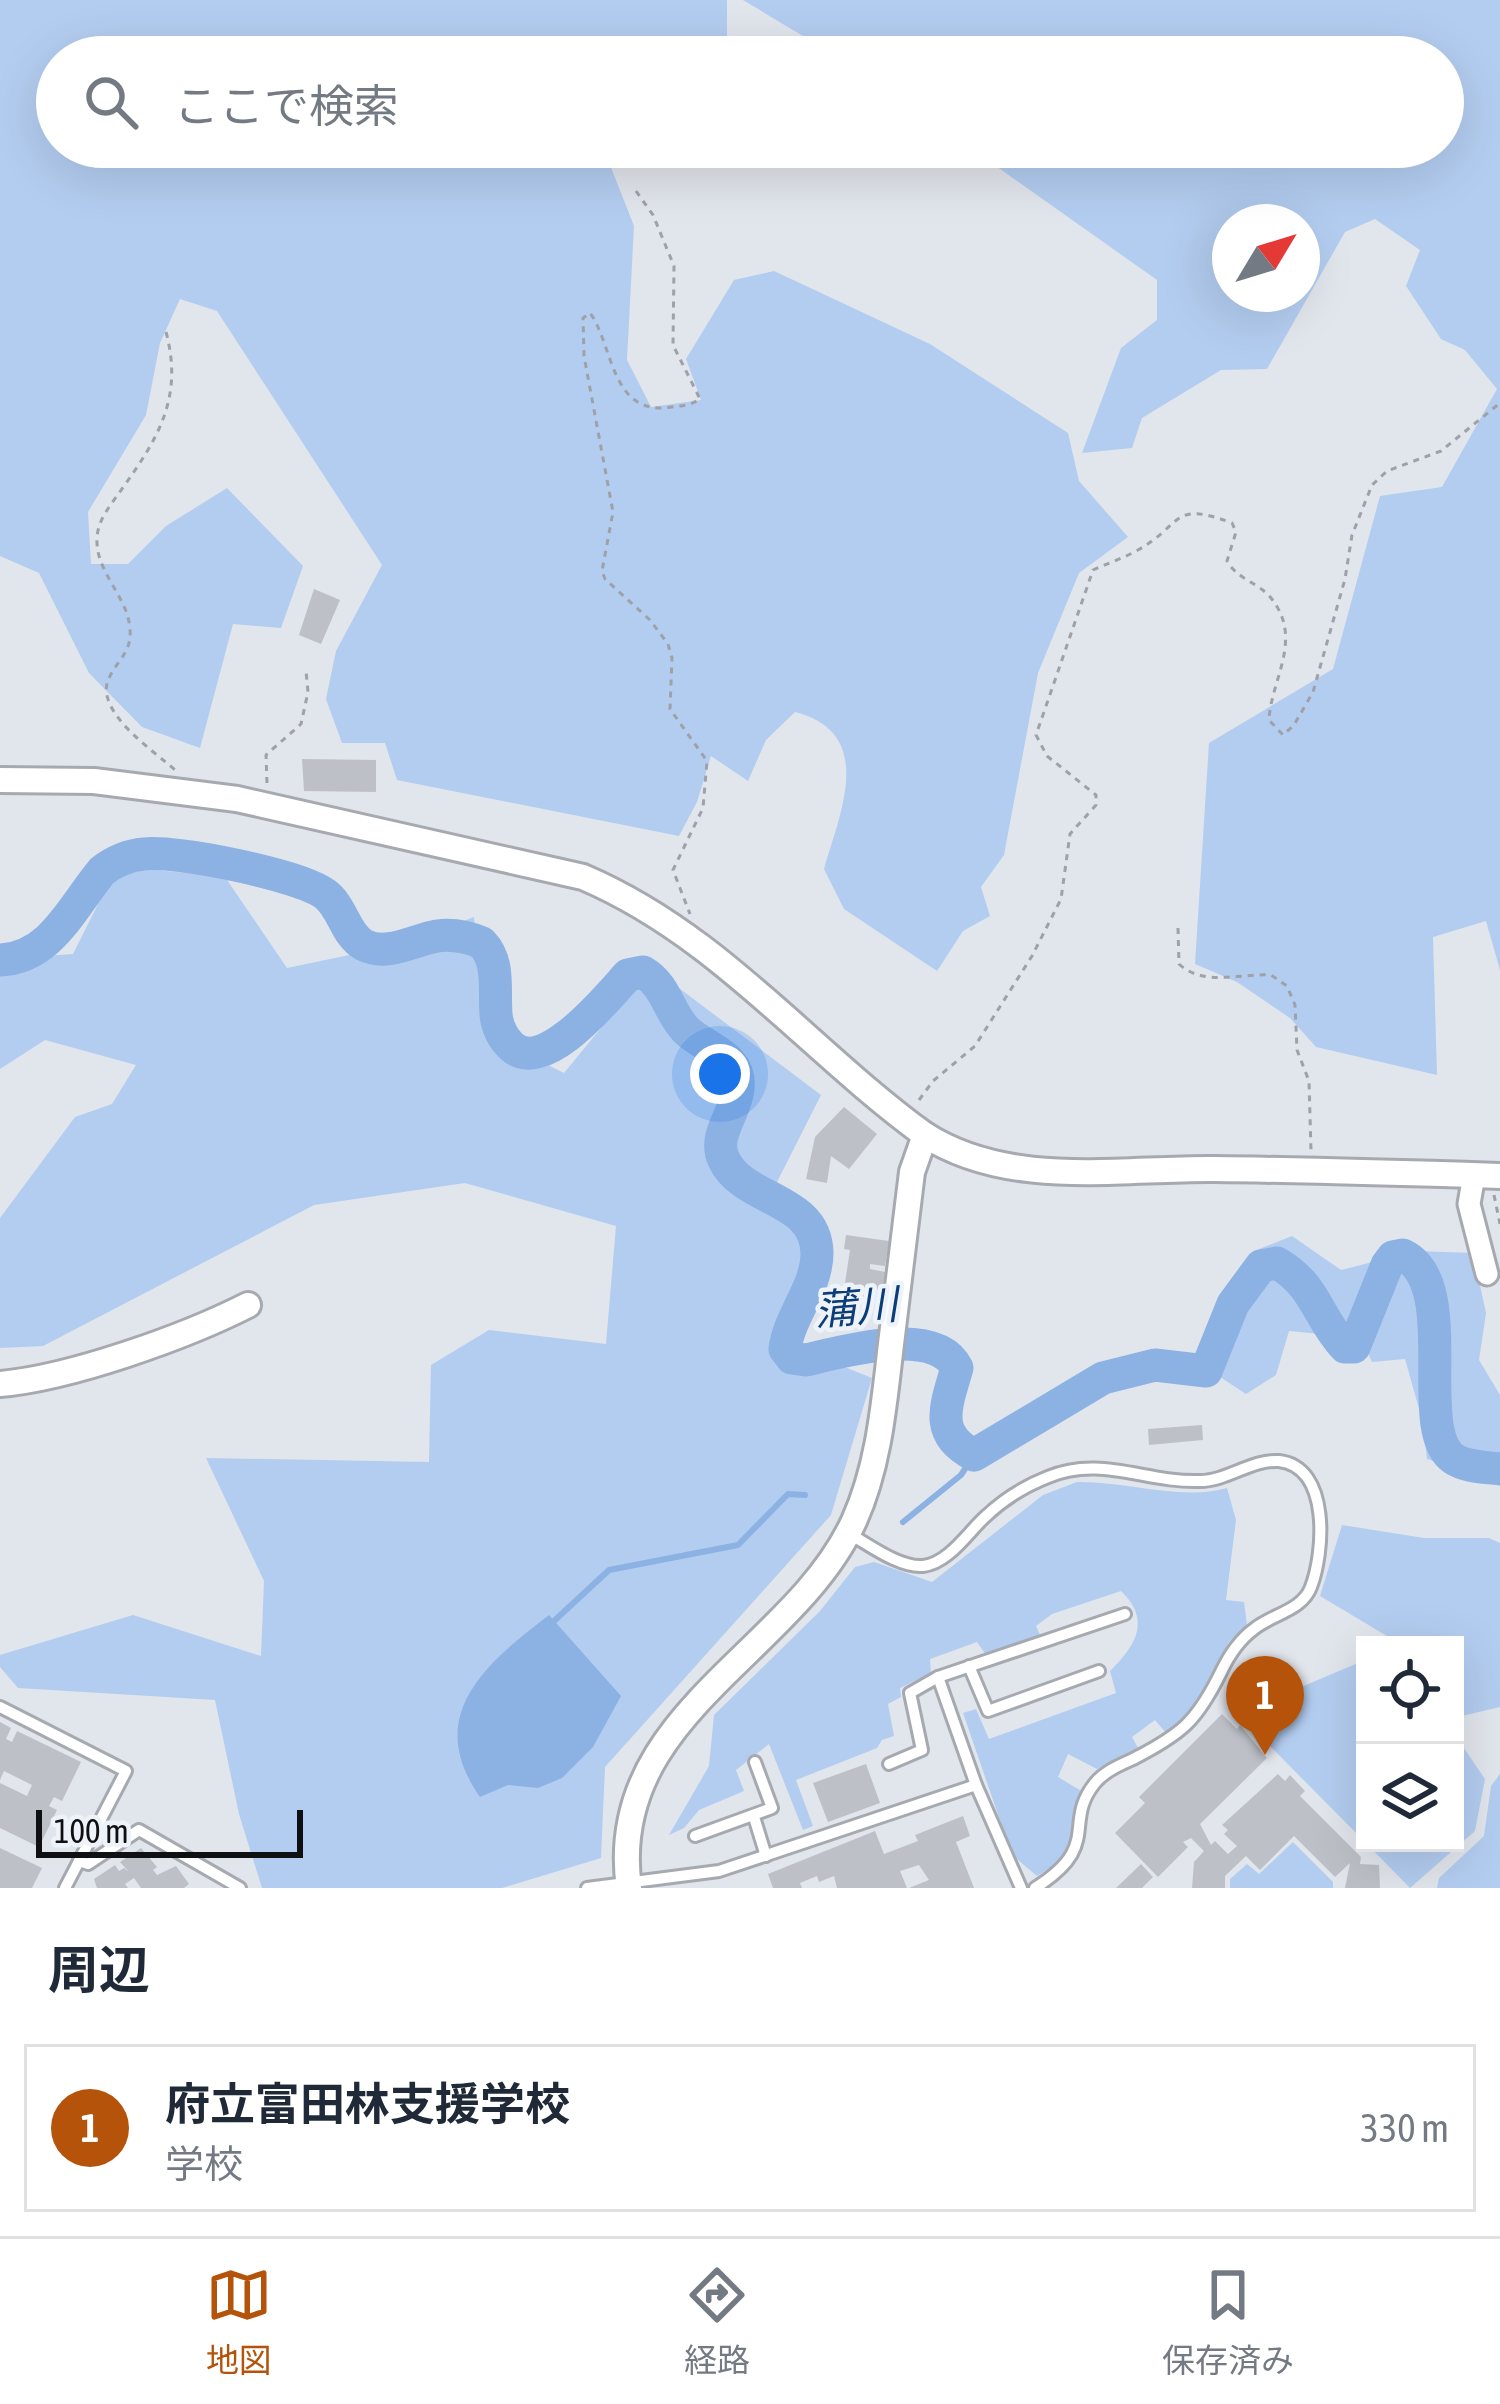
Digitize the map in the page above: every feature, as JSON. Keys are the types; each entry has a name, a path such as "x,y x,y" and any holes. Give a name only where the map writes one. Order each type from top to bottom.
{"street":[{"path":"0,780 94,781 267,806 550,867 622,894 686,933 916,1129 966,1155 1030,1169 1489,1175"},
{"path":"628,1886 632,1815 658,1750 691,1709 807,1589 848,1533 871,1476 916,1129"},
{"path":"1487,1274 1469,1204 1489,1175"},
{"path":"0,1384 62,1372 211,1324 248,1305"}],"lane":[{"path":"848,1533 899,1560 924,1566 947,1554 1007,1499 1050,1475 1075,1468 1115,1467 1200,1481 1280,1461 1315,1487 1319,1519 1308,1594 1244,1638 1188,1726 1098,1780 1084,1807 1076,1851 1058,1874 1035,1888"},
{"path":"889,1764 922,1750 910,1693 938,1677 1125,1614"},
{"path":"969,1666 988,1711 1100,1671"},
{"path":"938,1677 976,1785 1021,1888"},
{"path":"0,1707 126,1771 64,1888"},
{"path":"695,1836 772,1808 755,1762"},
{"path":"586,1888 698,1877 976,1785"},
{"path":"754,1817 766,1856"},
{"path":"79,1861 88,1864 140,1830 240,1888"}],"path":[{"path":"636,190 666,240 676,291 670,327 673,345 700,399 659,409 646,406 615,375 598,323 590,313 584,318 583,335 613,512 604,579 650,620 668,644 670,709 707,761 703,808 674,870 688,906 691,925 686,933"},
{"path":"166,332 173,358 169,409 103,515 97,543 130,625 129,648 105,693 110,709 175,770 185,782 184,791"},
{"path":"916,1129 933,1081 975,1046 1032,956 1061,898 1070,834 1096,805 1096,795 1047,757 1036,735 1093,570 1138,550 1180,515 1205,512 1232,523 1236,532 1227,561 1232,570 1266,592 1285,635 1284,668 1269,720 1283,735 1313,692 1345,580 1352,535 1372,485 1388,471 1441,451 1500,403"},
{"path":"267,806 266,755 301,724 308,692 306,671"},
{"path":"1178,928 1179,964 1189,974 1216,978 1271,975 1287,986 1295,1005 1297,1051 1309,1081 1311,1171"},
{"path":"1489,1175 1500,1224"}],"shaded area":[{"path":"0,0 727,0 727,36 36,36 36,168 611,168 634,226 627,360 651,407 701,400 686,359 734,280 774,271 930,344 1068,433 1079,481 1128,537 1079,573 1038,673 1004,855 981,887 990,916 963,931 937,971 844,909 824,869 843,800 844,756 836,738 820,722 795,712 766,740 748,781 711,756 697,802 679,836 397,780 385,743 342,743 326,699 336,651 382,565 217,311 180,299 160,343 146,415 88,512 91,564 128,564 166,526 227,488 303,566 281,628 233,624 200,748 142,727 89,673 39,573 0,556"},
{"path":"743,0 1500,0 1500,970 1486,921 1433,937 1437,1075 1316,1047 1290,1018 1237,982 1195,964 1209,743 1333,669 1380,496 1442,487 1497,389 1465,350 1441,339 1406,286 1420,250 1375,219 1345,232 1320,276 1320,204 1212,204 1212,312 1299,312 1267,369 1221,370 1142,418 1132,448 1082,453 1121,348 1157,320 1157,280 999,168 1464,168 1464,36 803,36"},
{"path":"117,866 225,877 287,968 407,943 474,917 487,1035 564,1073 651,967 821,1095 777,1182 815,1231 797,1348 872,1378 831,1515 605,1767 601,1858 502,1888 262,1888 239,1814 215,1700 18,1688 0,1667 0,1655 133,1615 261,1656 264,1581 206,1458 429,1462 431,1365 489,1330 606,1344 616,1226 465,1183 314,1205 43,1346 0,1348 0,1218 75,1117 112,1104 136,1065 45,1040 0,1069 0,959 73,954"},
{"path":"1292,1236 1341,1270 1416,1251 1473,1253 1486,1313 1479,1360 1500,1395 1500,1480 1427,1459 1423,1423 1405,1359 1372,1362 1361,1338 1289,1331 1276,1375 1246,1394 1197,1362 1254,1251"},
{"path":"1077,1482 1173,1492 1227,1488 1236,1520 1226,1600 1244,1602 1247,1625 1229,1642 1190,1715 1167,1734 1155,1720 1132,1737 1138,1748 1097,1769 1068,1754 1058,1777 1083,1792 1067,1857 1037,1876 1012,1855 963,1713 976,1709 989,1739 1116,1693 1110,1671 1133,1643 1138,1623 1121,1591 1052,1614 1036,1626 1040,1635 986,1655 977,1642 930,1659 931,1673 900,1688 901,1697 888,1704 894,1736 882,1740 877,1748 796,1780 813,1826 803,1830 769,1744 736,1770 744,1791 699,1810 684,1828 669,1835 709,1766 714,1715 820,1611 855,1567 874,1562 932,1582 1043,1495"},
{"path":"1342,1525 1424,1538 1489,1538 1500,1543 1500,1707 1464,1716 1464,1636 1387,1636 1320,1596"},
{"path":"549,1615 621,1696 593,1747 562,1778 538,1788 508,1785 480,1797 464,1768 458,1741 460,1717 484,1673"},
{"path":"1356,1664 1356,1833 1265,1741 1293,1712 1287,1693"},
{"path":"1464,1748 1485,1779 1475,1831 1464,1841"},
{"path":"1500,1774 1500,1888 1437,1888 1439,1878 1484,1836 1491,1786"},
{"path":"1293,1842 1333,1882 1333,1888 1230,1888 1230,1879 1247,1864 1259,1874"},
{"path":"1375,1852 1451,1852 1410,1888"}],"building":[{"path":"314,589 340,600 321,644 299,635"},
{"path":"302,759 376,760 376,792 304,791"},
{"path":"844,1107 877,1134 849,1169 831,1156 827,1183 806,1179 815,1137"},
{"path":"846,1235 889,1241 885,1266 870,1264 870,1269 885,1272 883,1290 873,1289 867,1299 843,1296 850,1250 844,1249"},
{"path":"1202,1425 1203,1440 1149,1445 1148,1429"},
{"path":"1222,1714 1237,1729 1240,1725 1267,1758 1200,1824 1211,1845 1215,1841 1228,1854 1237,1846 1224,1834 1228,1830 1222,1825 1278,1774 1285,1781 1290,1775 1305,1791 1300,1796 1361,1857 1360,1864 1379,1865 1380,1888 1345,1888 1350,1863 1335,1877 1294,1836 1260,1870 1246,1856 1225,1876 1225,1888 1192,1888 1194,1862 1204,1851 1191,1838 1158,1877 1115,1833 1145,1803 1139,1797"},
{"path":"0,1722 11,1728 6,1739 12,1742 17,1731 81,1762 62,1801 54,1797 49,1806 57,1810 39,1847 0,1828 0,1783 27,1796 32,1785 4,1771 0,1780"},
{"path":"866,1764 880,1803 828,1822 813,1783"},
{"path":"963,1816 970,1836 956,1842 974,1888 909,1888 929,1880 919,1865 900,1871 907,1888 837,1888 834,1876 819,1882 817,1876 800,1883 802,1888 773,1888 768,1874 875,1831 884,1854 918,1841 915,1835"},
{"path":"0,1848 42,1868 32,1888 0,1888"},
{"path":"141,1848 157,1867 153,1870 157,1875 176,1866 189,1884 141,1888 134,1878 125,1884 128,1888 97,1888 94,1879 115,1865 129,1872 120,1862"},
{"path":"1141,1864 1153,1877 1142,1888 1116,1888"}],"waterway":[{"name":"蒲川","path":"0,960 18,957 47,940 106,868 133,856 160,854 237,865 311,887 331,900 352,935 373,948 443,935 482,943 494,967 499,1027 511,1046 524,1053 557,1043 628,975 643,972 657,984 686,1030 728,1060 738,1077 721,1142 724,1160 747,1184 792,1210 814,1235 816,1266 785,1349 792,1358 806,1360 888,1344 930,1347 946,1355 957,1368 947,1407 948,1428 952,1438 974,1455 1103,1378 1155,1365 1206,1371 1233,1304 1261,1266 1277,1263 1290,1272 1345,1347 1354,1347 1387,1265 1393,1257 1403,1255 1421,1271 1430,1295 1436,1419 1442,1443 1459,1462 1500,1469"},
{"path":"903,1522 961,1475 974,1455"},
{"path":"554,1621 609,1570 738,1545 788,1494 805,1495"}],"place":[{"name":"府立富田林支援学校","path":"1265,1755"}]}
